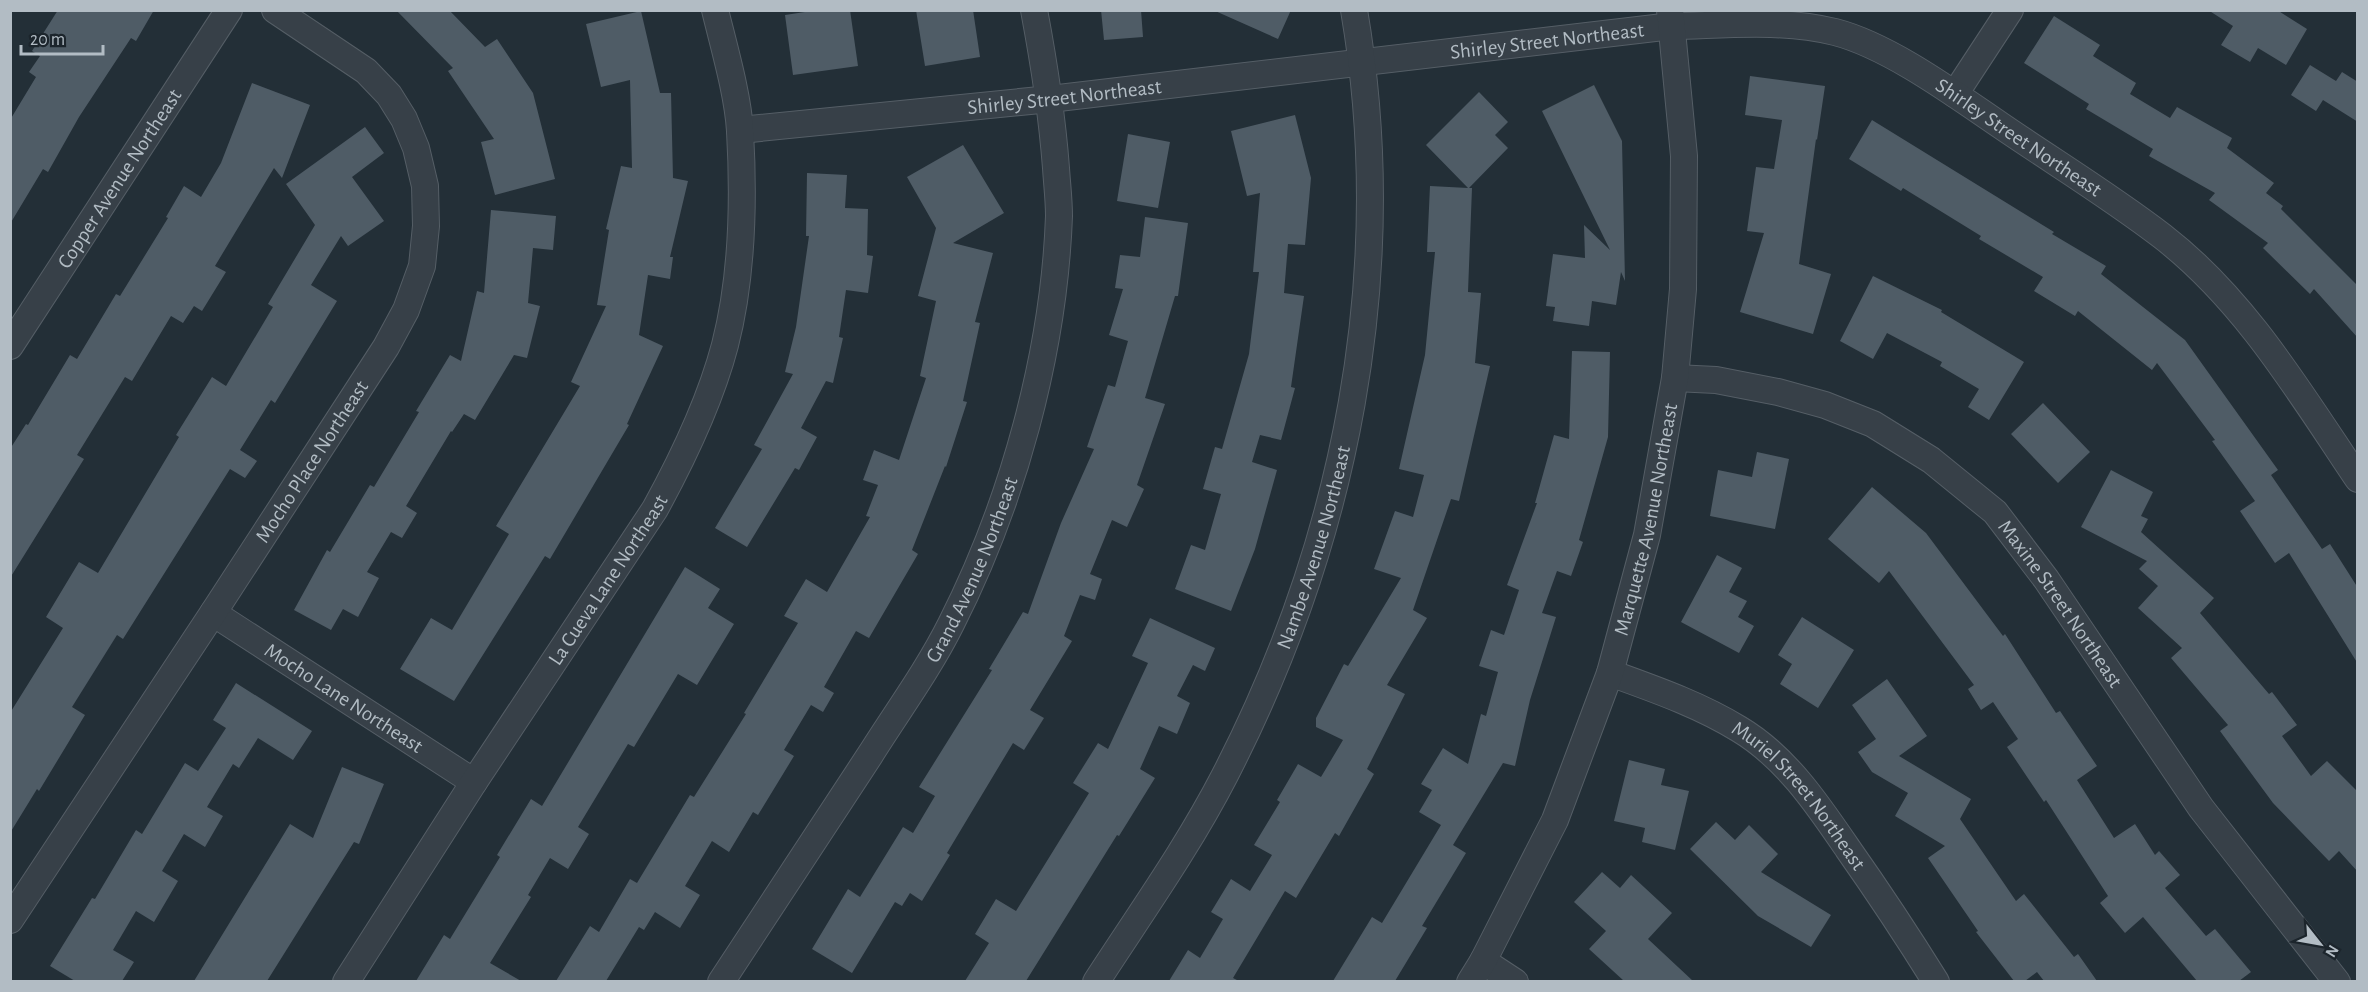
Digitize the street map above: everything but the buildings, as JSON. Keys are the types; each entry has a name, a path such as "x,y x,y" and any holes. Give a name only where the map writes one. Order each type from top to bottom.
{"street":[{"name":"Copper Avenue Northeast","path":"10,346 229,10"},
{"name":"Mocho Place Northeast","path":"10,920 386,346 406,310 422,266 426,226 425,186 416,148 404,119 389,95 366,71 275,10"},
{"name":"La Cueva Lane Northeast","path":"346,981 474,782 655,509 678,466 713,382 725,346 733,306 740,227 740,130 715,10"},
{"path":"1034,10 1050,99"},
{"name":"Nambe Avenue Northeast","path":"1096,981 1191,837 1225,776 1274,672 1313,565 1336,482 1355,389 1368,292 1371,196 1362,64 1354,10"},
{"path":"1955,94 2010,10"},
{"name":"Shirley Street Northeast","path":"740,130 1050,99 1362,64 1671,18 1799,25 1835,32 1868,43 1955,94 2162,236 2208,278 2271,349 2358,479"},
{"name":"Marquette Avenue Northeast","path":"1477,971 1555,820 1610,673 1647,534 1675,378 1683,289 1684,156 1671,18"},
{"name":"Grand Avenue Northeast","path":"721,981 904,702 951,625 978,566 1013,476 1033,398 1050,307 1058,226 1057,181 1050,99"},
{"name":"Maxine Street Northeast","path":"1675,378 1716,380 1778,392 1824,405 1873,424 1931,460 1995,512 2046,579 2201,808 2337,981"},
{"name":"Mocho Lane Northeast","path":"213,613 474,782"},
{"name":"Muriel Street Northeast","path":"1610,673 1682,699 1741,729 1774,756 1808,791 1889,908 1936,981"},
{"path":"1477,971 1515,981"}]}
